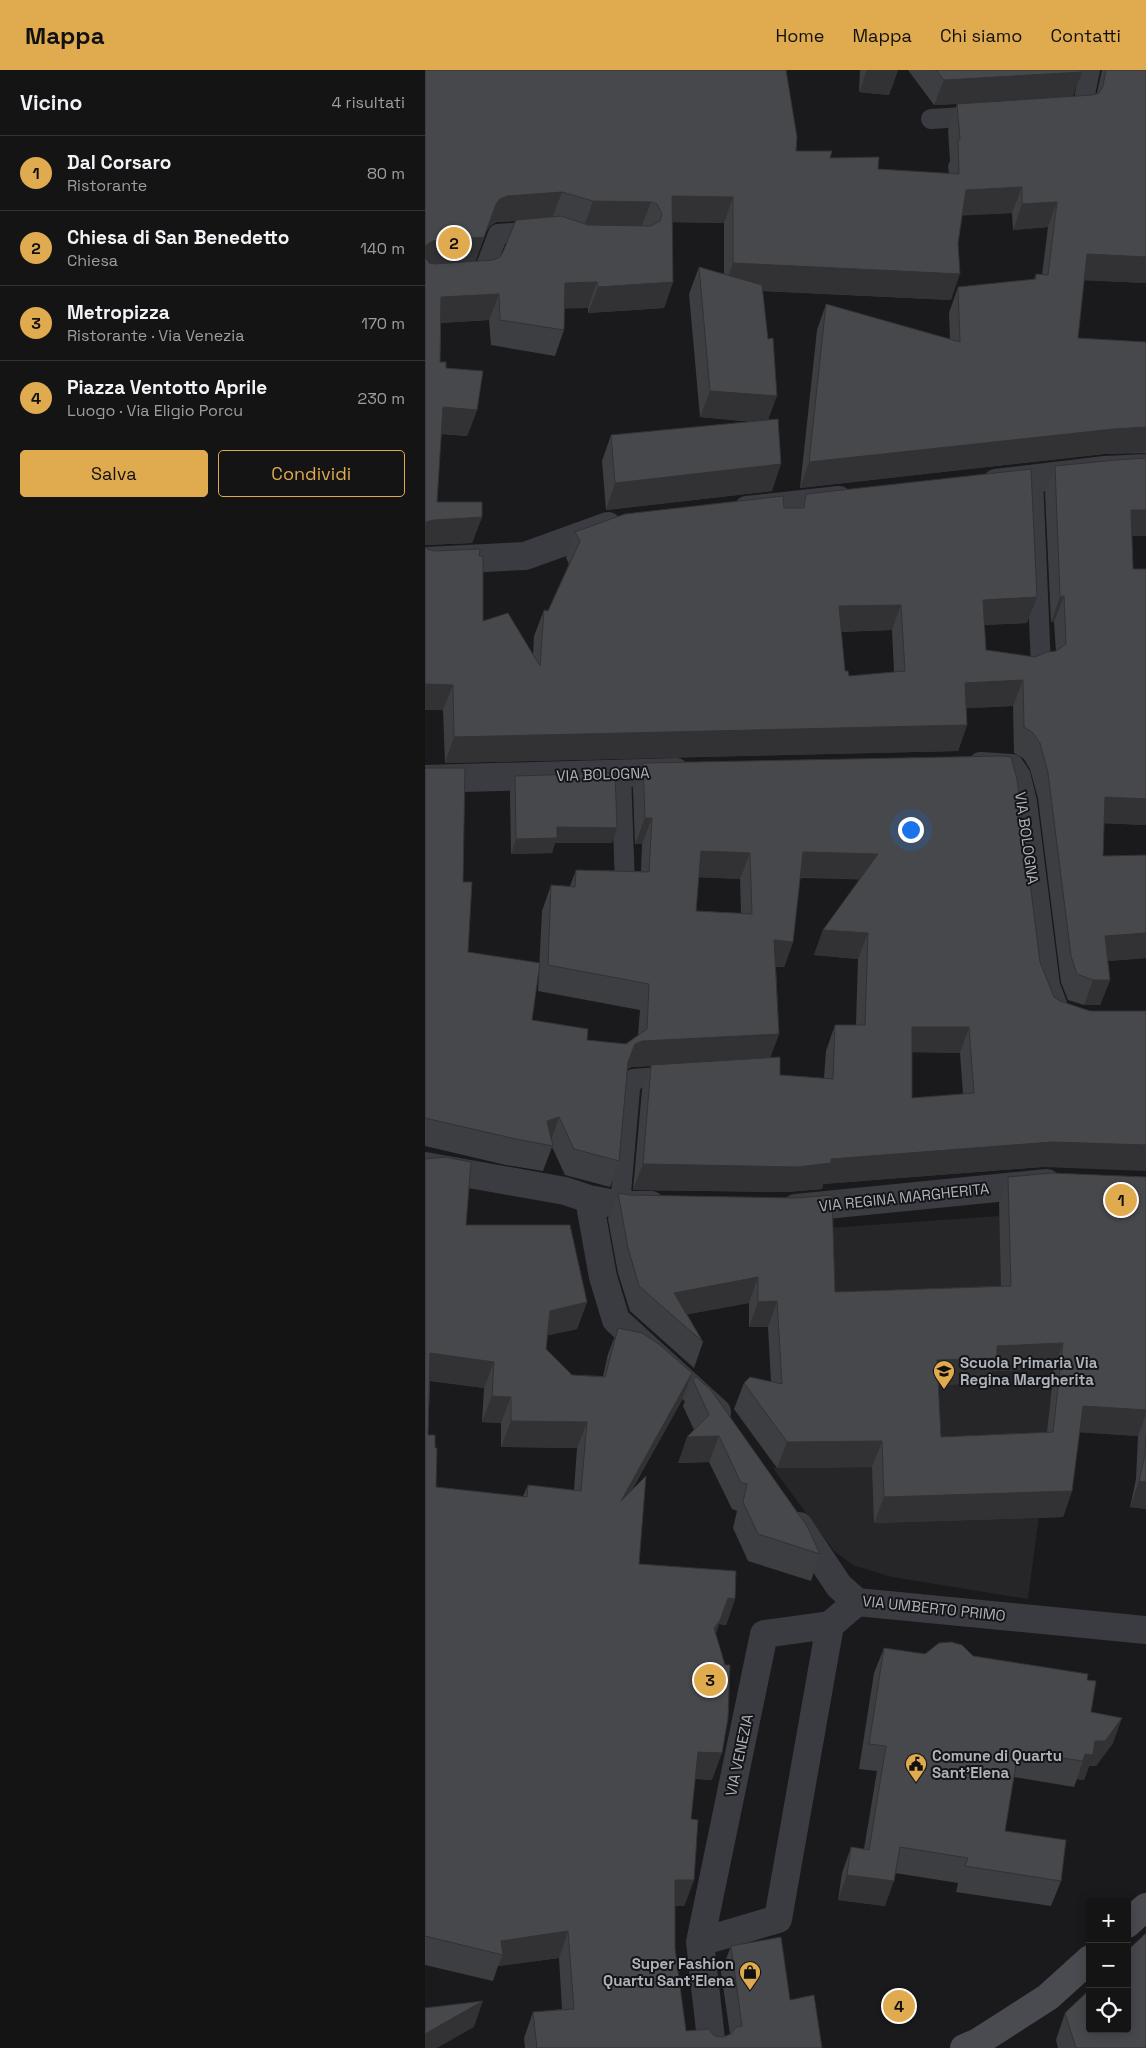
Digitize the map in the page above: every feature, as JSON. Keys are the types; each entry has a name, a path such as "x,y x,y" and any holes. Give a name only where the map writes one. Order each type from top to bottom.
{"street":[{"path":"974,485 1105,470 1146,468"},
{"path":"719,513 866,497"},
{"path":"425,561 525,556 612,524 632,522"},
{"name":"VIA BOLOGNA","path":"953,767 992,766 1011,768 1017,777 1023,802 1046,986 1056,1012 1081,1020"},
{"name":"VIA BOLOGNA","path":"425,779 699,771"},
{"path":"425,1166 565,1191 589,1199 621,1205 679,1206"},
{"name":"VIA REGINA MARGHERITA","path":"768,1208 788,1208 1042,1183 1071,1184"},
{"path":"589,1199 603,1277 616,1320 713,1406 730,1429"},
{"name":"VIA UMBERTO PRIMO","path":"785,1505 839,1586 857,1602 1146,1630"},
{"path":"700,1942 778,1918 830,1625 857,1602"},
{"name":"VIA VENEZIA","path":"712,2048 700,1942 763,1634 830,1625"},
{"path":"1131,1920 1146,1907"},
{"path":"976,2046 1048,1997 1086,1963"}],"lane":[{"path":"1054,111 1082,109 1090,70"},
{"path":"931,120 997,115"},
{"path":"425,278 483,274 498,234 553,230"},
{"path":"1033,478 1041,667"},
{"path":"621,773 625,886"},
{"path":"621,1205 630,1089 633,1079 691,1075"}],"shaded area":[{"name":"Scuola Primaria Via Regina Margherita","path":"999,1216 1062,1341 1028,1599 892,1577 853,1565 834,1551 773,1468 830,1467 828,1228"}],"building":[{"path":"425,70 786,70 797,137 796,151 832,151 830,158 879,157 878,169 959,174 958,140 960,140 957,104 1092,95 1099,93 1103,86 1106,70 1146,70 1146,257 1087,254 1078,338 1146,342 1146,427 809,462 826,304 960,342 958,287 1036,279 1036,274 1048,275 1057,202 1022,204 1022,187 966,190 958,243 960,274 733,263 733,197 672,196 673,282 598,287 597,282 565,283 564,330 500,320 499,294 441,297 440,362 446,362 446,368 483,371 477,410 443,407 437,502 482,502 482,517 434,520 425,523 425,257 429,263 435,264 493,260 500,257 503,252 516,220 561,216 588,225 651,226 660,221 662,214 657,204 651,202 593,201 562,192 507,196 500,199 496,204 484,237 433,241 425,246"},
{"path":"936,70 1082,70 1082,72 944,80"},
{"path":"699,267 762,285 768,339 773,338 777,396 710,391"},
{"path":"778,419 781,464 615,483 611,435"},
{"path":"1146,458 1146,510 1131,510 1133,569 1146,569 1146,799 1105,797 1103,856 1146,855 1146,933 1105,936 1110,980 1093,980 1077,974 1071,956 1048,773 1040,743 1033,733 1024,727 1023,680 965,683 967,725 454,737 453,685 425,684 425,547 435,551 480,549 479,556 483,556 483,621 508,613 540,666 544,610 548,611 580,541 575,532 625,514 783,496 784,508 804,508 806,494 1031,469 1037,597 983,600 986,650 1035,657 1047,652 1056,651 1066,644 1064,596 1060,597 1055,466","holes":["901,605 905,671 849,676 848,671 845,671 839,606"]},
{"path":"1011,757 1017,779 1040,962 1054,997 1060,1001 1090,1011 1146,1011 1146,1145 1052,1142 831,1159 831,1163 797,1167 643,1164 651,1065 780,1057 780,1075 833,1079 835,1025 865,1025 868,933 823,930 878,854 803,852 793,942 774,940 779,1034 642,1041 635,1044 628,1062 619,1161 574,1149 559,1117 547,1121 553,1146 425,1118 425,768 465,768 463,882 472,882 468,952 540,963 532,1020 588,1029 587,1040 626,1044 647,1029 649,984 548,965 551,885 575,887 576,870 649,872 652,818 645,818 643,763","holes":["701,851 750,853 752,914 696,911","912,1027 969,1027 974,1093 912,1098"]},
{"path":"615,773 617,828 557,827 557,838 516,839 515,776"},
{"path":"445,1157 471,1162 466,1225 570,1225 587,1302 550,1311 546,1349 572,1375 605,1377 618,1328 642,1333 660,1345 692,1373 621,1501 646,1476 639,1564 736,1571 735,1599 728,1598 720,1620 714,1628 725,1665 730,1665 728,1718 722,1753 698,1752 691,1819 698,1820 694,1880 675,1880 675,1949 686,2031 708,2029 715,2036 723,2037 731,2034 736,2027 742,2026 731,1946 781,1937 790,2000 814,1995 822,2048 537,2048 533,2012 574,2009 568,1931 501,1941 503,1955 425,1936 425,1159","holes":["430,1353 494,1362 492,1396 511,1397 511,1421 587,1422 581,1491 528,1485 527,1497 436,1487 437,1448 435,1448 435,1435 428,1435"]},
{"path":"1052,1173 1146,1177 1146,1410 1083,1406 1072,1491 884,1497 882,1441 787,1442 744,1383 750,1377 782,1384 777,1301 758,1302 758,1277 674,1293 703,1342 639,1286 628,1248 618,1193 629,1195 797,1198 832,1195 835,1292 1011,1286 1008,1177","holes":["1063,1343 1053,1432 941,1437 937,1360 997,1358 997,1346"]},
{"path":"696,1377 711,1390 807,1526 820,1554 758,1534 743,1502 747,1484 741,1483 719,1436 687,1437 709,1415 693,1380"},
{"path":"1146,1435 1146,1482 1139,1481 1145,1454"},
{"name":"Comune di Quartu Sant'Elena","path":"951,1642 962,1645 973,1656 1088,1674 1087,1680 1096,1681 1091,1712 1122,1718 1105,1741 1095,1741 1093,1755 1085,1754 1083,1761 1018,1752 1005,1831 1066,1840 1061,1881 965,1866 968,1858 900,1847 894,1881 847,1875 851,1847 869,1850 886,1746 869,1744 884,1648 925,1654 939,1643"},
{"path":"1146,1933 1146,2048 1076,2048 1065,2013 1086,1993 1086,2033 1131,2033 1131,1947"},
{"path":"483,2001 425,2034 425,2008"}],"place":[{"name":"Chiesa di San Benedetto","path":"454,243"},
{"name":"Dal Corsaro","path":"1121,1200"},
{"name":"Scuola Primaria Via Regina Margherita","path":"944,1390"},
{"name":"Metropizza","path":"710,1680"},
{"name":"Comune di Quartu Sant'Elena","path":"916,1783"},
{"name":"Super Fashion Quartu Sant'Elena","path":"750,1991"},
{"name":"Piazza Ventotto Aprile","path":"899,2006"}]}
